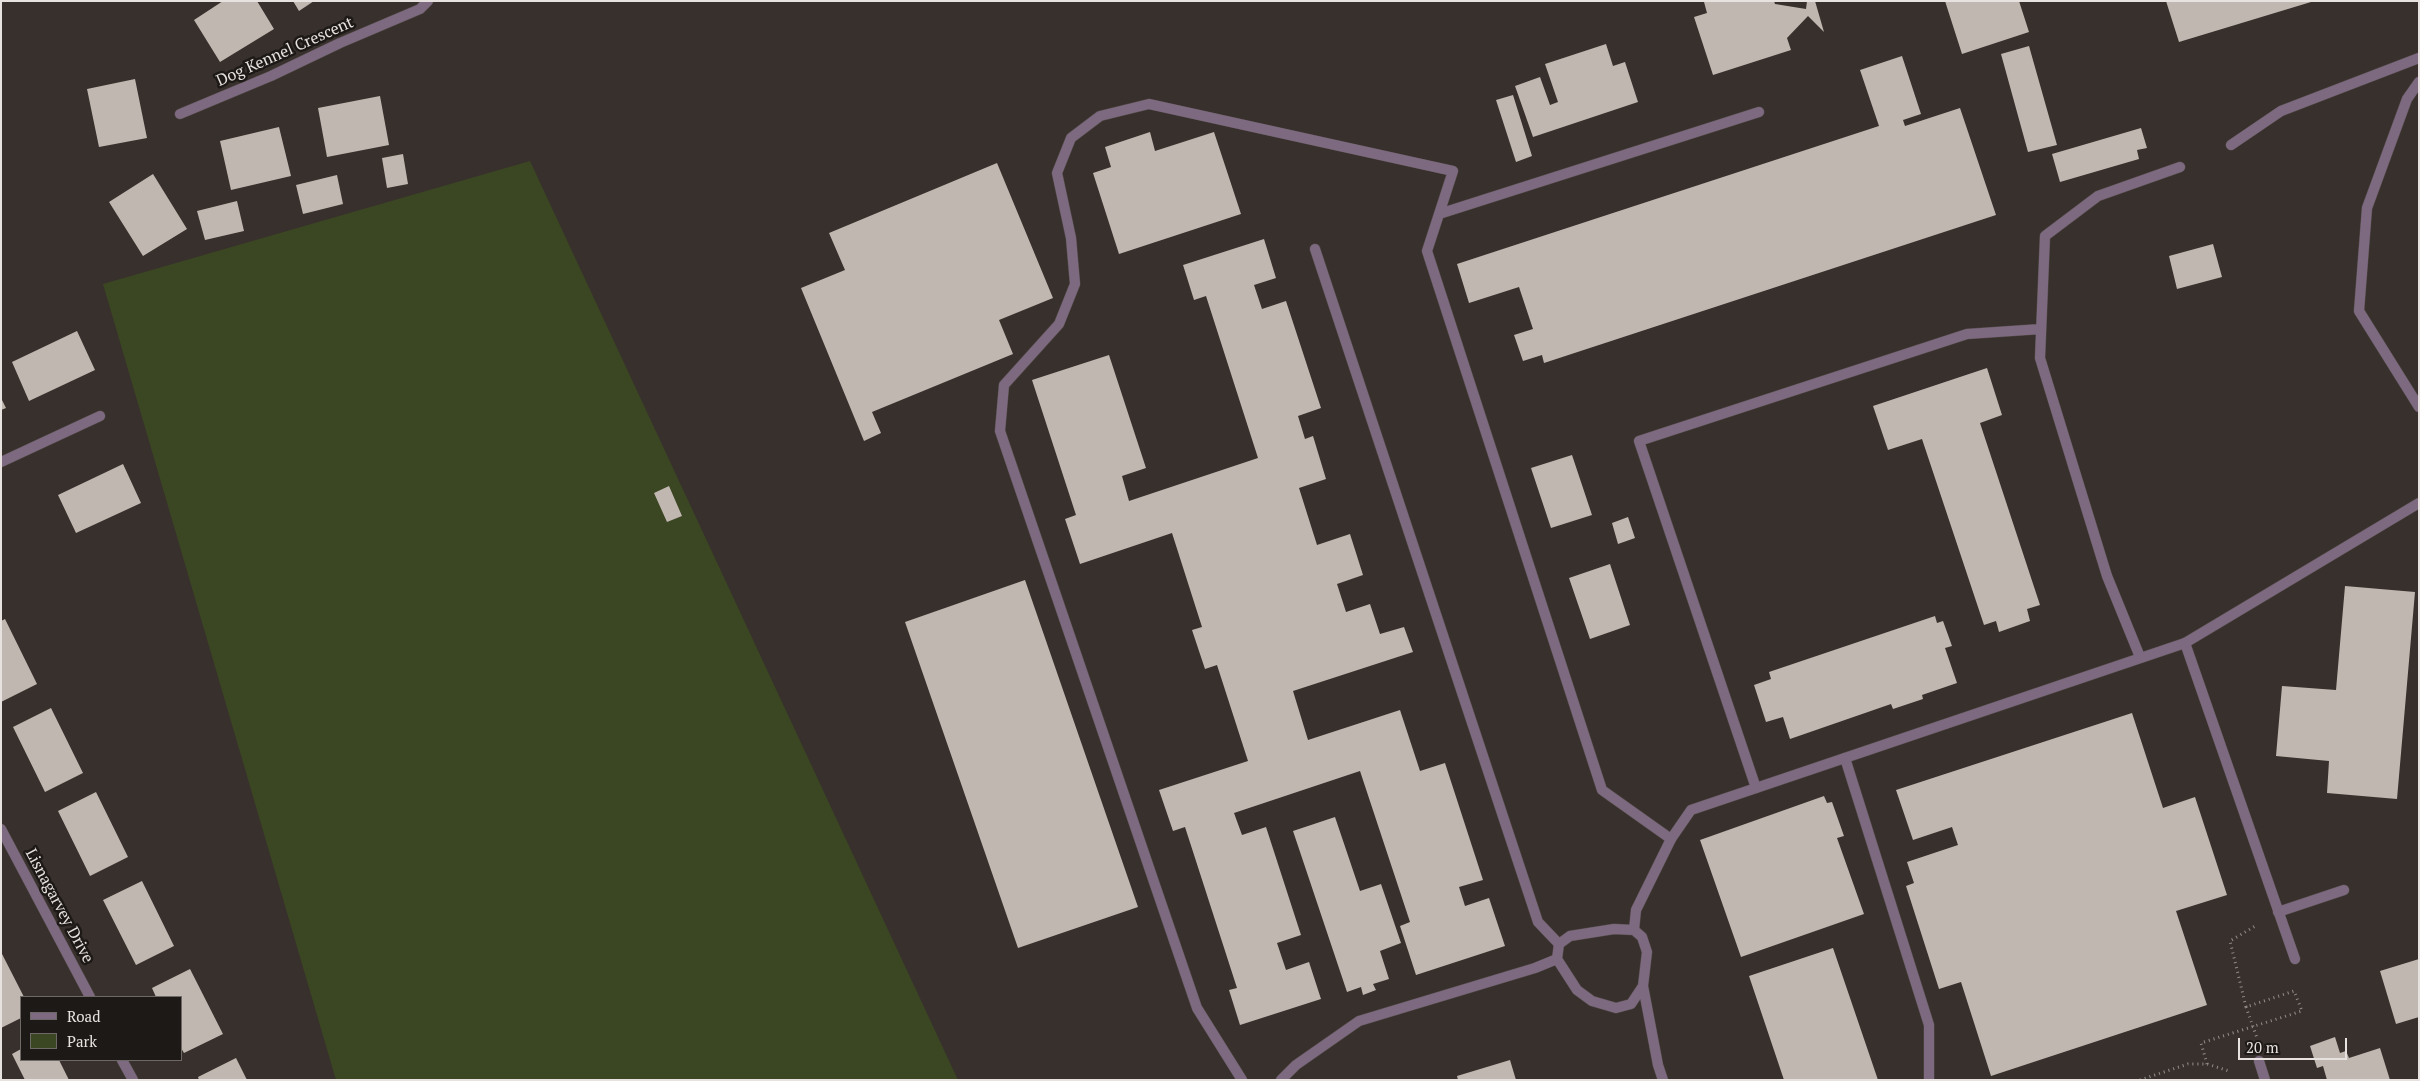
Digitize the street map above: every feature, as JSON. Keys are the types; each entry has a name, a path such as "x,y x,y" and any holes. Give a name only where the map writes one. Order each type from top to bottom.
{"street":[{"name":"Dog Kennel Crescent","path":"180,114 271,76 340,43 420,9 428,1"},
{"path":"2231,145 2281,111 2419,58"},
{"path":"2419,82 2407,99 2367,208 2360,311 2419,407"},
{"path":"1242,1080 1197,1008 1000,432 1004,385 1059,324 1075,284 1070,238 1057,173 1071,138 1100,116 1149,104 1453,171 1427,251 1602,790 1671,839"},
{"path":"1439,214 1759,112"},
{"path":"2140,657 2107,576 2040,358 2045,236 2098,196 2180,168"},
{"path":"1315,249 1538,922 1559,944"},
{"path":"1756,788 1640,440 1967,334 2041,329"},
{"path":"1,462 100,416"},
{"path":"1634,930 1636,910 1671,839 1690,810 2185,643 2419,503"},
{"path":"2185,643 2295,959"},
{"path":"1845,758 1929,1025 1929,1080"},
{"name":"Lisnagarvey Drive","path":"1,829 89,996"},
{"path":"2278,912 2344,890"},
{"path":"1643,986 1631,1004 1616,1008 1592,1001 1577,990 1557,959 1559,944 1570,936 1614,929 1634,930 1642,937 1647,952 1643,986 1658,1065 1663,1080"},
{"path":"1281,1080 1296,1066 1359,1021 1535,968 1557,959"},
{"path":"123,1061 133,1080"},
{"path":"2259,1061 2265,1080"}],"path":[{"path":"2259,1061 2257,1038 2246,1007 2230,940 2278,912"},
{"path":"2207,1064 2201,1043 2302,1010 2294,991 2246,1007"},
{"path":"2140,1080 2188,1064 2207,1064 2229,1071"}],"green space":[{"path":"530,161 958,1080 336,1080 103,284"}],"building":[{"path":"223,1 257,1 274,29 220,62 194,20"},
{"path":"293,1 314,1 299,11"},
{"path":"1774,1 1775,4 1806,9 1807,1 1815,1 1824,32 1808,16 1787,38 1791,50 1713,75 1694,17 1707,13 1704,2"},
{"path":"1945,1 2019,1 2029,32 1962,54"},
{"path":"2166,1 2311,1 2311,2 2179,42"},
{"path":"1606,44 1613,66 1625,62 1638,102 1533,137 1515,86 1540,77 1550,105 1558,102 1545,64"},
{"path":"2029,46 2057,145 2028,152 2001,54"},
{"path":"1902,56 1921,114 1903,120 1905,126 1960,108 1996,215 1544,363 1542,355 1523,361 1514,335 1533,329 1519,287 1469,303 1457,264 1879,126 1860,70"},
{"path":"135,79 147,138 99,147 87,89"},
{"path":"1513,95 1532,156 1516,162 1496,100"},
{"path":"380,96 389,145 327,157 318,108"},
{"path":"279,127 291,176 231,190 220,141"},
{"path":"2141,128 2147,148 2137,150 2139,159 2060,182 2052,154"},
{"path":"1150,132 1155,151 1214,132 1241,214 1119,254 1093,173 1111,167 1105,147"},
{"path":"403,154 408,184 387,188 382,158"},
{"path":"997,163 1053,298 999,320 1013,354 872,412 881,433 864,441 801,288 845,270 829,233"},
{"path":"153,174 187,229 143,256 109,202"},
{"path":"337,175 343,204 303,214 296,185"},
{"path":"237,201 244,231 205,240 197,211"},
{"path":"1264,239 1276,278 1254,285 1262,309 1286,301 1321,408 1298,416 1305,439 1313,436 1326,479 1299,488 1317,545 1350,534 1363,575 1337,584 1346,612 1370,604 1380,634 1404,627 1413,652 1293,691 1308,740 1400,710 1420,771 1445,763 1483,880 1459,887 1465,906 1489,898 1505,946 1416,975 1400,926 1410,922 1360,771 1234,813 1242,835 1266,827 1301,935 1277,943 1286,970 1309,962 1321,999 1240,1025 1229,990 1237,988 1185,827 1173,831 1159,790 1248,761 1217,665 1205,669 1192,630 1202,627 1172,533 1080,564 1065,519 1076,515 1032,380 1109,355 1146,468 1122,476 1129,501 1258,458 1206,296 1194,300 1183,265"},
{"path":"2213,244 2222,277 2177,289 2169,256"},
{"path":"77,331 95,370 29,401 12,362"},
{"path":"1987,368 2002,415 1980,423 2040,605 2027,609 2030,621 1999,632 1996,621 1984,625 1922,439 1888,450 1873,406"},
{"path":"1,398 6,408 1,410"},
{"path":"1572,455 1592,515 1551,528 1531,468"},
{"path":"123,464 141,503 76,533 58,495"},
{"path":"669,486 682,516 667,522 654,493"},
{"path":"1628,517 1635,538 1618,544 1612,523"},
{"path":"1610,564 1630,625 1590,639 1569,578"},
{"path":"1025,580 1138,907 1018,948 905,622"},
{"path":"2345,586 2415,592 2397,799 2327,793 2329,761 2276,756 2282,686 2336,690"},
{"path":"1935,616 1937,623 1943,621 1952,646 1945,648 1957,683 1922,695 1923,699 1893,709 1891,704 1790,739 1783,717 1766,722 1754,685 1771,679 1769,672"},
{"path":"5,619 37,684 1,702 1,621"},
{"path":"51,708 83,773 45,792 13,727"},
{"path":"2132,713 2163,808 2195,797 2227,895 2176,911 2207,1005 1991,1076 1961,982 1939,989 1906,886 1914,883 1907,862 1958,845 1952,827 1913,840 1896,790"},
{"path":"96,792 128,857 90,876 58,811"},
{"path":"1824,796 1827,803 1832,802 1844,836 1837,838 1864,914 1741,957 1700,840"},
{"path":"1335,817 1360,891 1381,884 1401,943 1380,951 1389,979 1373,984 1376,990 1363,995 1361,987 1347,992 1293,831"},
{"path":"142,881 174,946 136,965 103,900"},
{"path":"1833,948 1878,1080 1784,1080 1749,976"},
{"path":"1,952 23,996 20,996 20,1018 1,1028"},
{"path":"2419,959 2419,1017 2396,1024 2380,971"},
{"path":"190,969 223,1034 184,1053 182,1050 182,996 156,996 152,988"},
{"path":"2335,1037 2340,1053 2346,1051 2349,1058 2380,1048 2390,1080 2327,1080 2323,1066 2317,1068 2310,1046"},
{"path":"20,1050 20,1061 60,1061 69,1080 25,1080 12,1054"},
{"path":"236,1058 247,1080 199,1080 198,1077"},
{"path":"1510,1060 1516,1080 1458,1080 1457,1076"}]}
